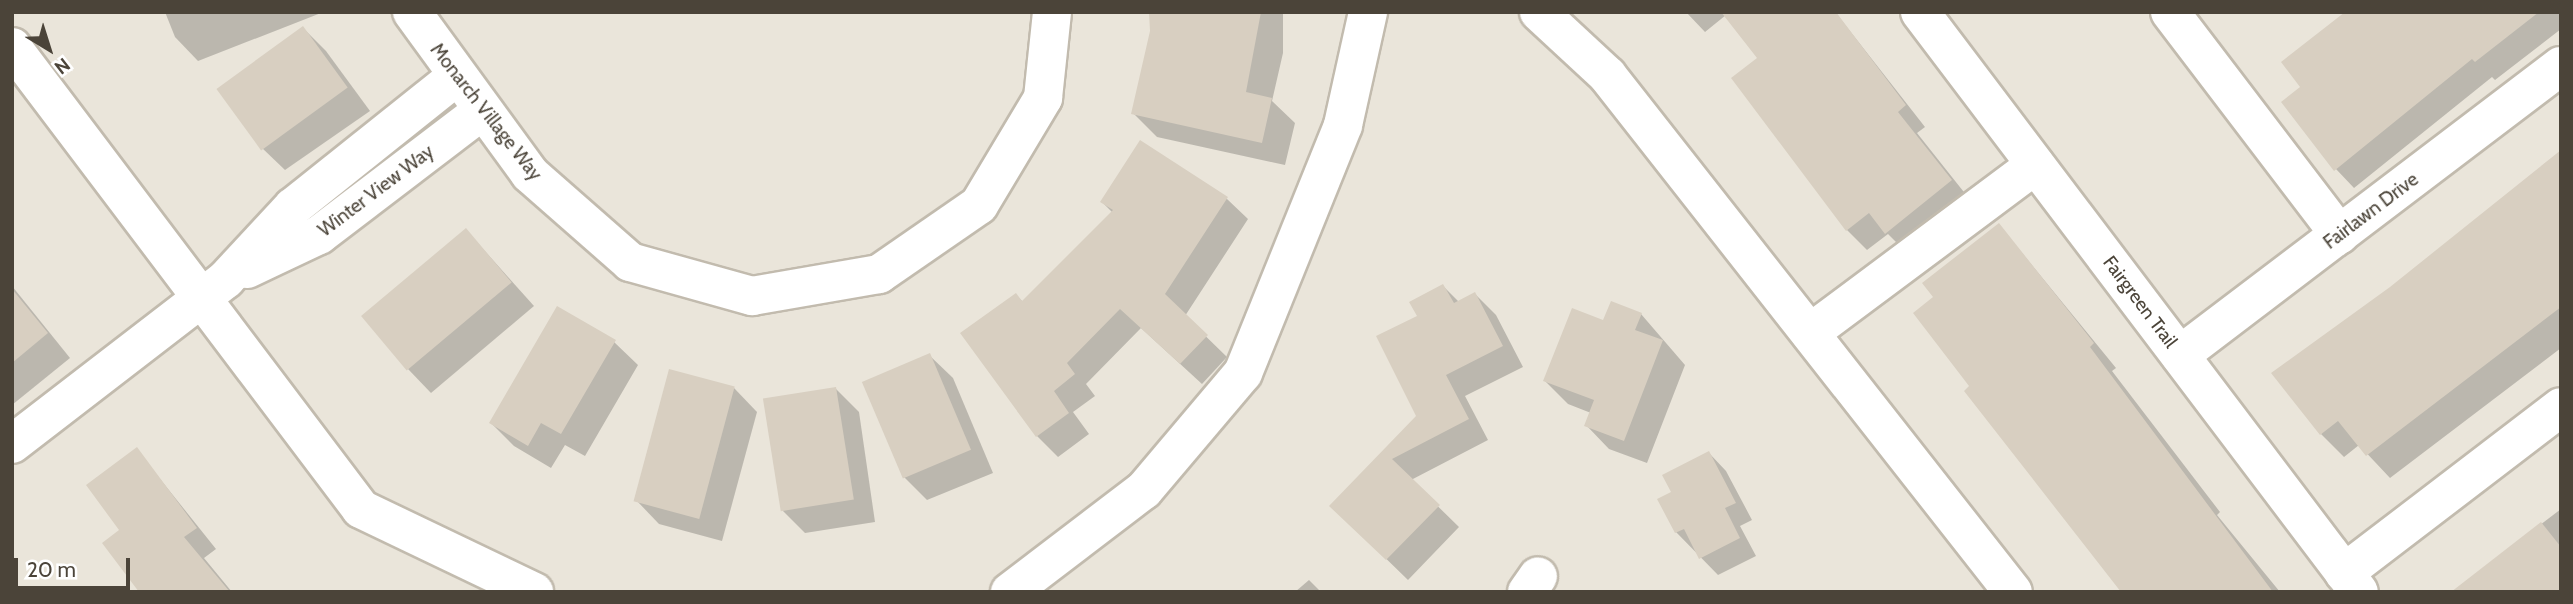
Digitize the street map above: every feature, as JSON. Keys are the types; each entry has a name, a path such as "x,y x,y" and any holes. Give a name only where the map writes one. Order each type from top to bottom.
{"street":[{"name":"Monarch Village Way","path":"412,12 456,77 530,174 630,262 752,296 879,274 979,205 1043,98 1052,12"},
{"path":"1010,592 1144,490 1243,373 1343,125 1368,12"},
{"path":"1539,12 1607,75 2013,592"},
{"name":"Fairgreen Trail","path":"1920,12 2351,582"},
{"path":"2189,19 2340,235"},
{"path":"12,47 214,289 361,509 534,592"},
{"name":"Fairlawn Drive","path":"2180,355 2561,66"},
{"name":"Winter View Way","path":"12,443 214,289 293,207 456,77"},
{"name":"Winter View Way","path":"214,289 319,234 482,111"},
{"path":"1810,333 2035,165"},
{"path":"2351,582 2561,407"}],"shaded area":[{"path":"12,12 2561,12 2561,592 12,592"}],"building":[{"path":"1149,12 1261,12 1246,92 1272,98 1262,143 1131,114 1150,31"},
{"path":"1721,12 1836,12 1906,105 1898,112 1952,180 1885,234 1869,213 1846,231 1731,78 1757,58"},
{"path":"2345,12 2539,12 2475,62 2472,59 2334,171 2281,102 2300,87 2281,62"},
{"path":"303,26 348,87 261,150 216,89"},
{"path":"1140,140 1228,197 1165,294 1208,335 1180,364 1120,309 1067,363 1075,374 1054,391 1069,413 1036,437 960,333 1016,293 1022,301 1113,210 1100,202"},
{"path":"2561,150 2561,307 2366,456 2338,421 2320,435 2271,373 2390,287"},
{"path":"1999,223 2094,343 2090,347 2273,592 2121,592 1964,391 1969,386 1913,313 1933,297 1922,283"},
{"path":"466,228 512,282 407,370 361,316"},
{"path":"1443,284 1454,303 1475,292 1503,346 1446,375 1469,419 1392,459 1440,505 1386,560 1329,506 1416,416 1376,336 1417,316 1409,302"},
{"path":"12,289 48,333 12,363"},
{"path":"1611,301 1642,313 1635,330 1663,340 1624,441 1584,426 1594,400 1543,381 1572,308 1603,320"},
{"path":"557,306 616,340 561,434 541,423 528,446 489,423"},
{"path":"930,353 971,450 903,479 862,382"},
{"path":"669,369 735,387 699,519 634,501"},
{"path":"836,387 854,500 781,511 763,399"},
{"path":"137,447 197,528 184,537 230,592 139,592 102,543 119,530 86,485"},
{"path":"1709,451 1736,503 1725,508 1740,538 1699,559 1684,529 1675,533 1657,499 1671,492 1662,475"},
{"path":"2541,522 2561,547 2561,592 2451,592"}]}
